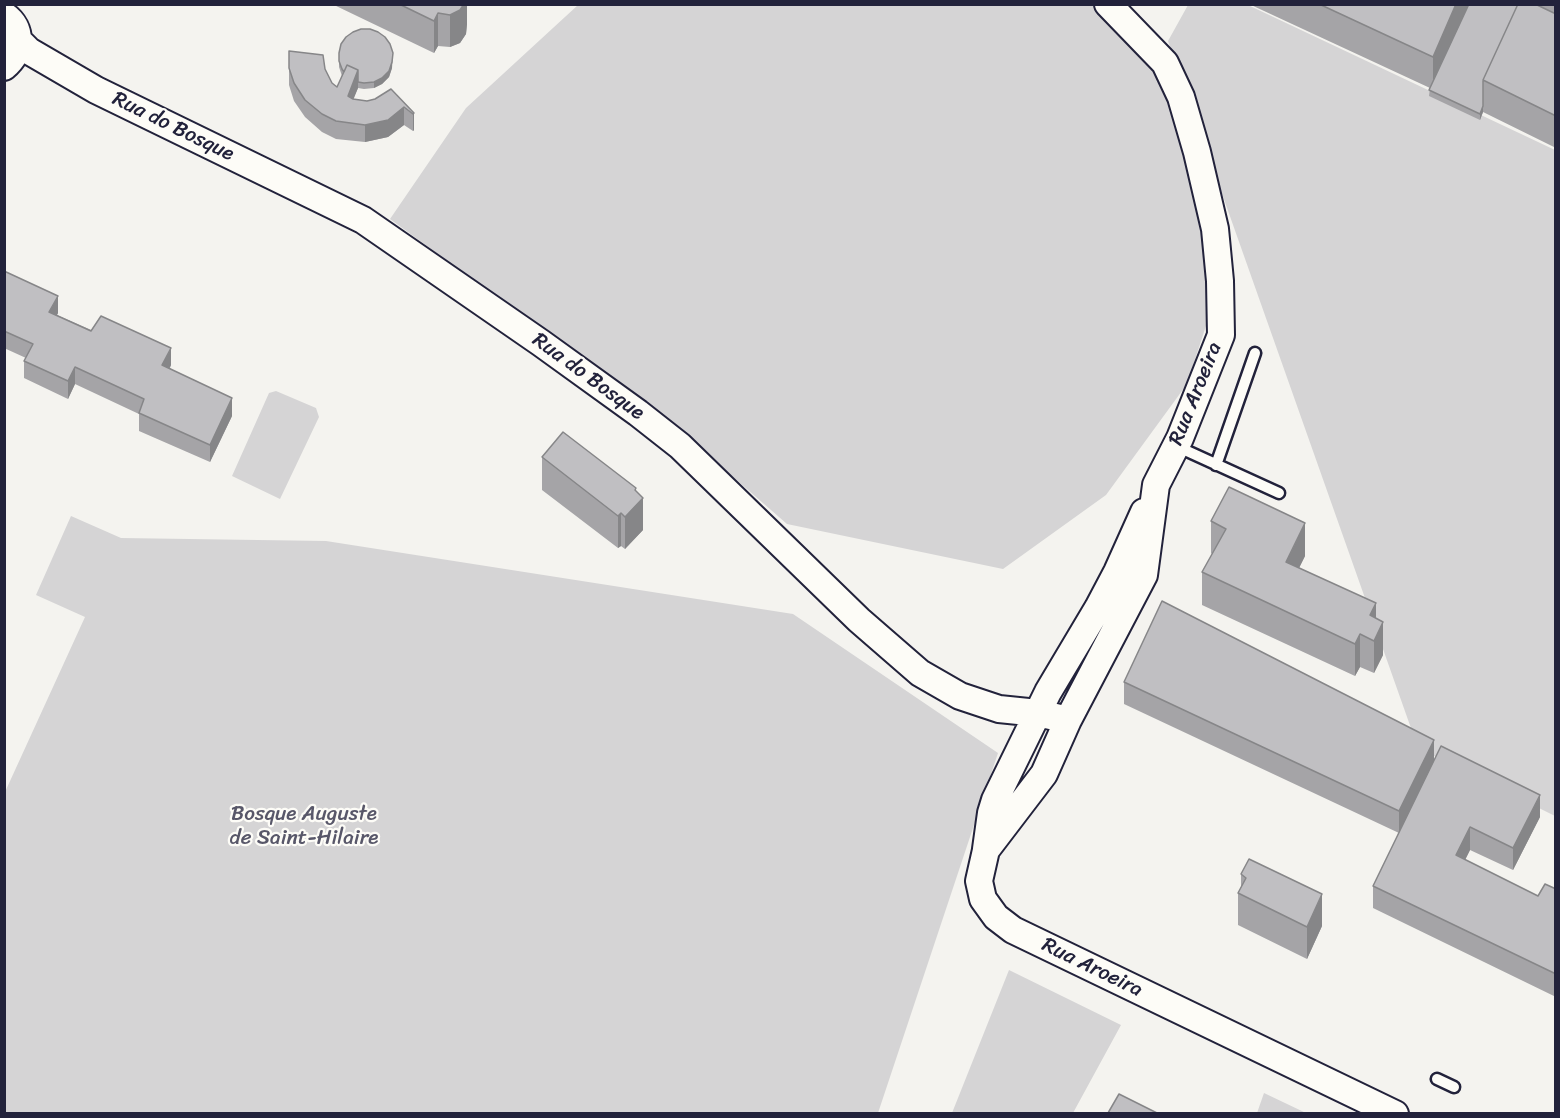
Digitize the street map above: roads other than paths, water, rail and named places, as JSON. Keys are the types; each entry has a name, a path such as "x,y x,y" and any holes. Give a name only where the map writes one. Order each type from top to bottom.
{"street":[{"name":"Rua Aroeira","path":"1108,4 1165,63 1181,97 1215,230 1220,280 1221,335 1176,446 1156,485 1144,575 1068,720 1044,774 986,850 979,881 983,899 996,917 1013,930 1395,1113"},
{"name":"Rua do Bosque","path":"10,34 21,60 49,74 96,90 363,220 541,343 672,440 859,621 920,673 960,696 999,709 1038,713"},
{"path":"986,850 995,800 1048,692 1117,572 1156,485"},
{"path":"1038,713 1068,720"}],"lane":[{"path":"1216,465 1255,353"},
{"path":"1176,446 1279,493"},
{"path":"1437,1079 1454,1087"}],"park label":[{"name":"Bosque Auguste de Saint-Hilaire","path":"304,827"}]}
